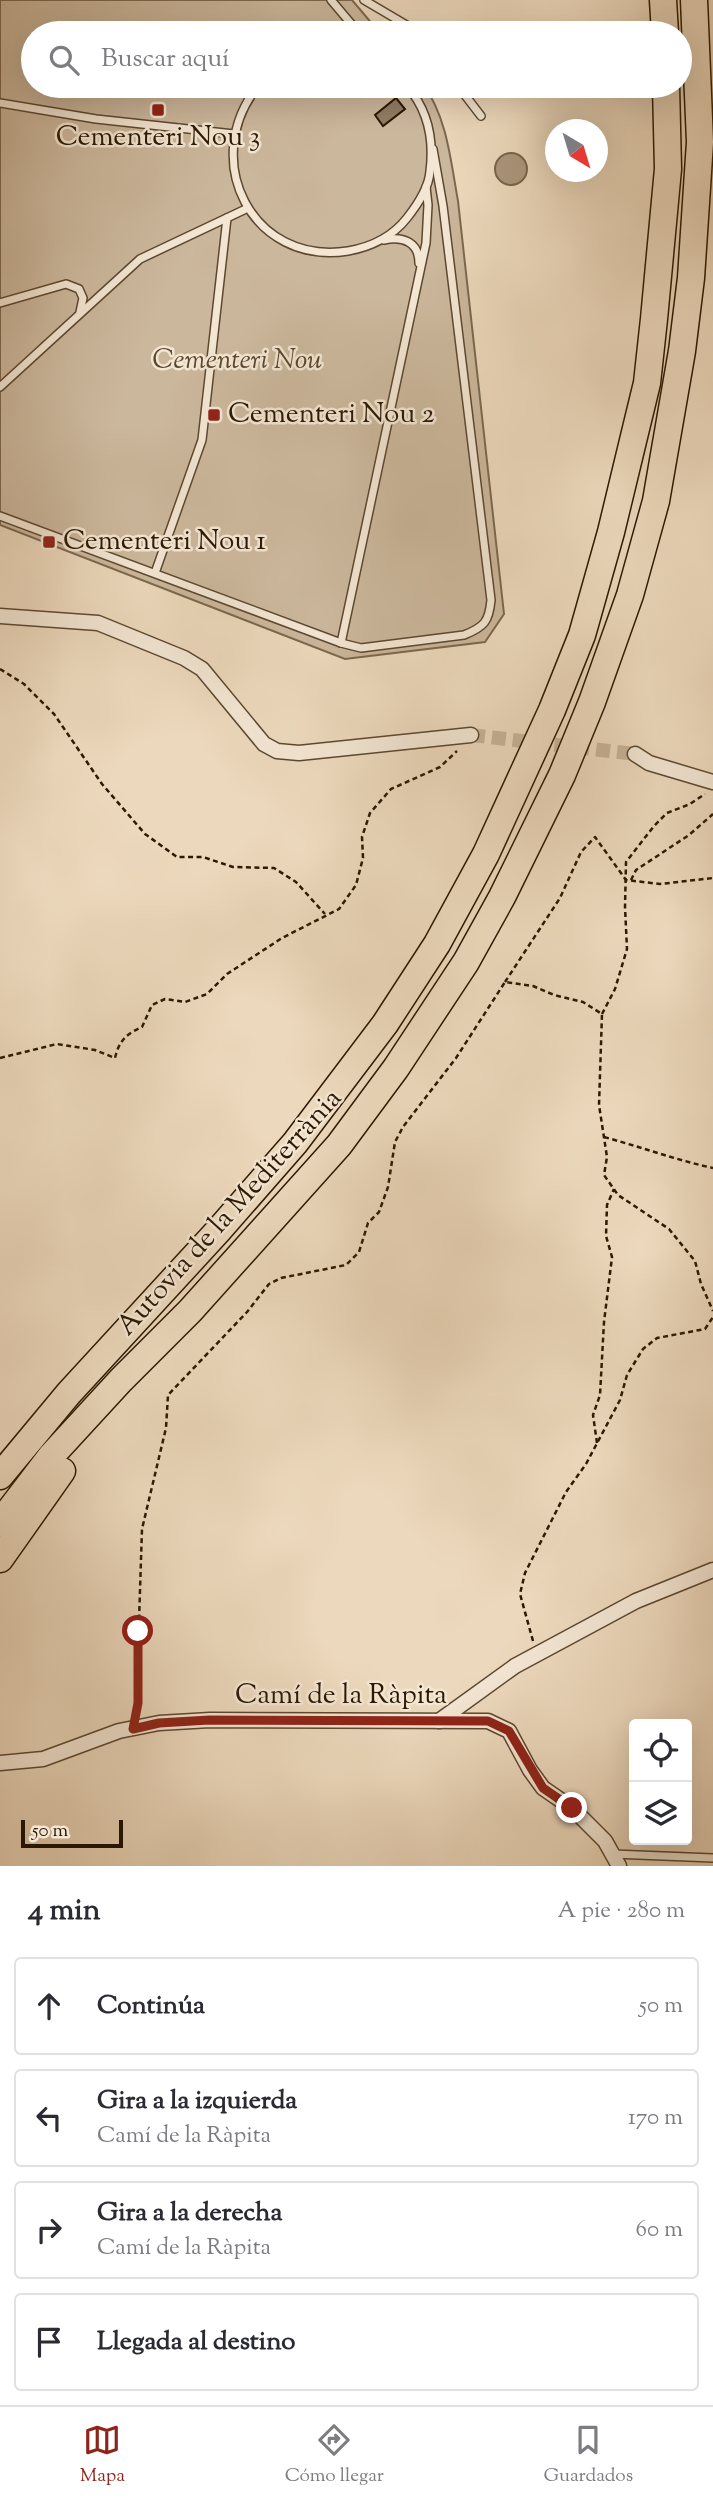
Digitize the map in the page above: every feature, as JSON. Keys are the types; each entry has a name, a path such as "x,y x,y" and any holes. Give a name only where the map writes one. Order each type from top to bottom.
{"highway":[{"path":"663,0 664,21"},
{"name":"Autovia de la Mediterrània","path":"0,1523 52,1455 190,1311 339,1145 396,1068 459,973 502,897 562,775 592,702 630,595 656,501 682,351 691,278 699,142 694,0"},
{"name":"Autovia de la Mediterrània","path":"0,1476 78,1383 295,1143 384,1024 437,944 486,854 552,710 582,635 611,532 647,383 668,169 666,98"},
{"path":"0,1559 69,1460 190,1311"}],"street":[{"path":"0,616 98,623 184,658 202,669 264,744 277,751 299,753 471,736"},
{"path":"635,754 649,763 711,787"},
{"path":"439,1721 515,1667 538,1654 636,1601 713,1570"},
{"name":"Camí de la Ràpita","path":"0,1763 43,1759 119,1731 159,1723 209,1720 488,1721 509,1731 543,1788 572,1808 605,1841 615,1860"}],"lane":[{"path":"331,0 349,21"},
{"path":"364,0 400,21"},
{"path":"248,98 234,134 232,164 238,188 248,208 265,227 285,241 306,250 334,253 359,249 398,237 414,245 419,254 417,281"},
{"path":"0,516 341,643 361,648 464,635 477,630 489,617 491,600 443,206 427,118 414,98"},
{"path":"467,98 481,117"},
{"path":"0,103 96,119 234,134"},
{"path":"380,241 400,226 419,203 430,177 433,149"},
{"path":"341,643 426,243 426,187"},
{"path":"0,387 140,259 248,208"},
{"path":"155,573 202,440 227,218"},
{"path":"0,303 66,284 79,289 83,298 80,313"},
{"path":"615,1860 713,1858"}],"path":[{"path":"0,669 24,684 54,714 102,784 145,834 177,856 203,856 233,867 274,867 296,882 325,914"},
{"path":"0,1058 57,1044 95,1050 115,1058 118,1045 129,1033 142,1027 152,1005 165,999 185,1002 208,994 227,974 282,938 339,909 356,885 363,858 362,837 370,813 391,789 440,766 471,736"},
{"path":"711,787 690,804 667,813 626,862 627,949 615,989 602,1014 600,1105 607,1157 604,1175 618,1195 668,1228 695,1261 701,1284 713,1311"},
{"path":"628,880 636,870 689,835 713,814"},
{"path":"133,1729 138,1703 138,1600 142,1529 166,1428 168,1395 247,1312 269,1284 281,1278 346,1265 359,1252 368,1223 379,1212 388,1186 395,1142 403,1127 456,1058 560,898 581,852 595,837 628,880 660,884 713,878"},
{"path":"505,982 533,986 554,995 583,1002 602,1014"},
{"path":"604,1137 713,1167"},
{"path":"597,1443 593,1415 600,1395 604,1322 612,1257 606,1236 607,1205 614,1189"},
{"path":"538,1654 520,1594 555,1513 597,1443 620,1400 627,1375 643,1349 657,1338 705,1329 713,1317"}],"green space":[{"name":"Cementeri Nou","path":"0,0 352,0 370,21 21,21 21,98 432,98 443,126 458,201 504,614 485,642 345,659 0,525"}],"shaded area":[{"path":"511,153 522,158 527,169 522,180 511,185 500,180 495,169 500,158"}],"building":[{"path":"396,98 405,109 383,126 375,115"}],"tunnel":[{"path":"471,735 635,754"}],"place":[{"name":"Cementeri Nou 3","path":"158,110"},
{"name":"Cementeri Nou 2","path":"214,415"},
{"name":"Cementeri Nou 1","path":"49,542"}],"route":[{"path":"138,1631 138,1703 133,1729 159,1723 209,1720 488,1721 509,1731 543,1788 572,1808"}]}
